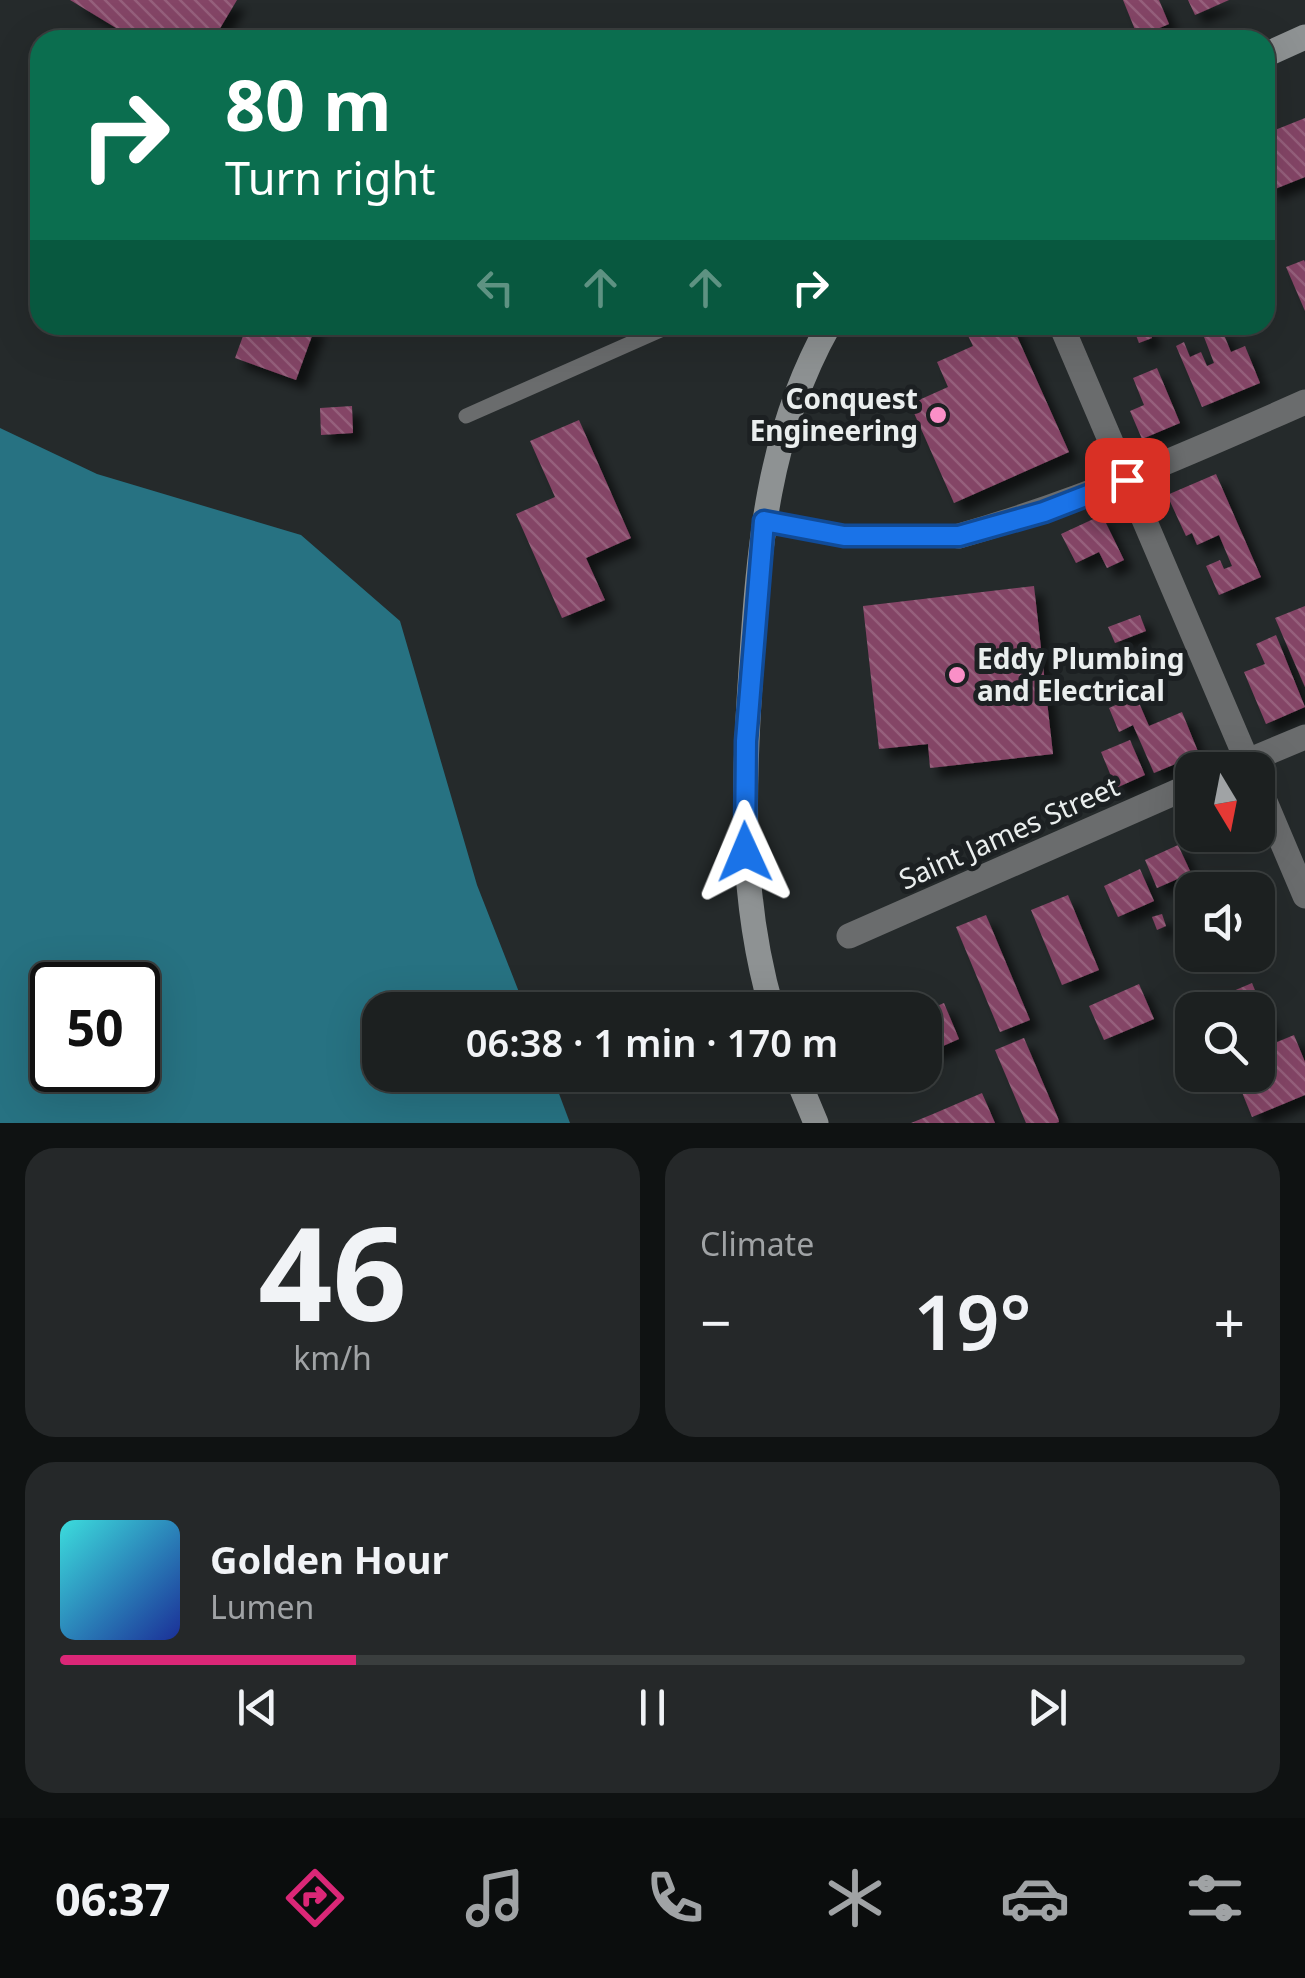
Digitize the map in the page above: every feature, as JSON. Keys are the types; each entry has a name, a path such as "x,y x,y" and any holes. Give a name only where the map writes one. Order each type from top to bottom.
{"main road":[{"path":"1275,50 1305,37"},
{"path":"767,992 754,939 744,831 746,741 764,521 782,432 824,335"},
{"path":"803,1092 816,1123"}],"street":[{"path":"1065,335 1235,752"},
{"path":"959,536 1044,512 1127,480 1305,402"},
{"path":"1273,752 1305,737"},
{"name":"Saint James Street","path":"849,936 1175,792"},
{"path":"1275,825 1305,896"}],"lane":[{"path":"466,416 649,335"},
{"path":"764,521 844,536 959,536"}],"water":[{"path":"0,428 97,474 301,535 400,621 477,885 519,992 362,992 362,1092 558,1092 570,1123 0,1123"}],"building":[{"path":"70,0 237,0 219,30 120,30"},
{"path":"1123,0 1159,0 1169,24 1155,30 1135,30"},
{"path":"1188,0 1229,0 1195,15"},
{"path":"1305,118 1305,177 1275,189 1275,130"},
{"path":"1305,262 1305,311 1286,267"},
{"path":"243,335 312,335 296,380 235,358"},
{"path":"968,335 1016,335 1069,452 954,503 910,404 948,387 937,362 973,346"},
{"path":"1136,335 1151,335 1152,338 1139,343"},
{"path":"1224,335 1231,352 1245,346 1260,383 1202,407 1176,346 1184,342 1190,357 1201,352 1207,366 1214,363 1204,337"},
{"path":"1157,368 1180,423 1142,439 1130,411 1144,405 1133,378"},
{"path":"352,406 353,433 321,435 320,408"},
{"path":"579,420 631,538 586,558 605,600 562,618 516,514 555,497 530,441"},
{"path":"1216,474 1261,577 1219,595 1206,566 1220,560 1224,569 1232,566 1219,535 1197,545 1192,533 1186,536 1167,495"},
{"path":"1102,515 1124,560 1107,568 1099,552 1076,563 1061,534"},
{"name":"Eddy Plumbing and Electrical","path":"1034,586 1053,754 930,768 928,744 879,749 863,606"},
{"path":"1305,606 1305,687 1275,618"},
{"path":"1140,615 1146,631 1115,643 1108,627"},
{"path":"1276,635 1305,707 1266,724 1244,672 1265,664 1256,644"},
{"path":"1136,696 1149,726 1182,712 1198,752 1175,752 1175,764 1154,773 1133,725 1119,732 1109,708"},
{"path":"1130,740 1145,775 1116,788 1101,752"},
{"path":"1175,846 1191,872 1175,872 1175,880 1157,888 1145,860"},
{"path":"1140,869 1154,901 1118,917 1104,886"},
{"path":"1068,895 1099,970 1062,985 1031,910"},
{"path":"1162,914 1166,926 1157,930 1152,917"},
{"path":"986,915 1030,1020 1000,1032 956,927"},
{"path":"1252,983 1256,992 1231,992"},
{"path":"1139,984 1154,1019 1104,1040 1089,1006"},
{"path":"942,1004 959,1039 942,1046"},
{"path":"1294,1035 1305,1062 1305,1095 1252,1117 1242,1092 1275,1092 1275,1043"},
{"path":"1024,1038 1059,1122 1026,1123 995,1050"},
{"path":"982,1093 995,1123 911,1123 933,1114"}],"place":[{"name":"Conquest Engineering","path":"938,415"},
{"name":"Eddy Plumbing and Electrical","path":"957,675"}],"route":[{"path":"745,852 746,741 764,521 844,536 959,536 1044,512 1127,480"}]}
